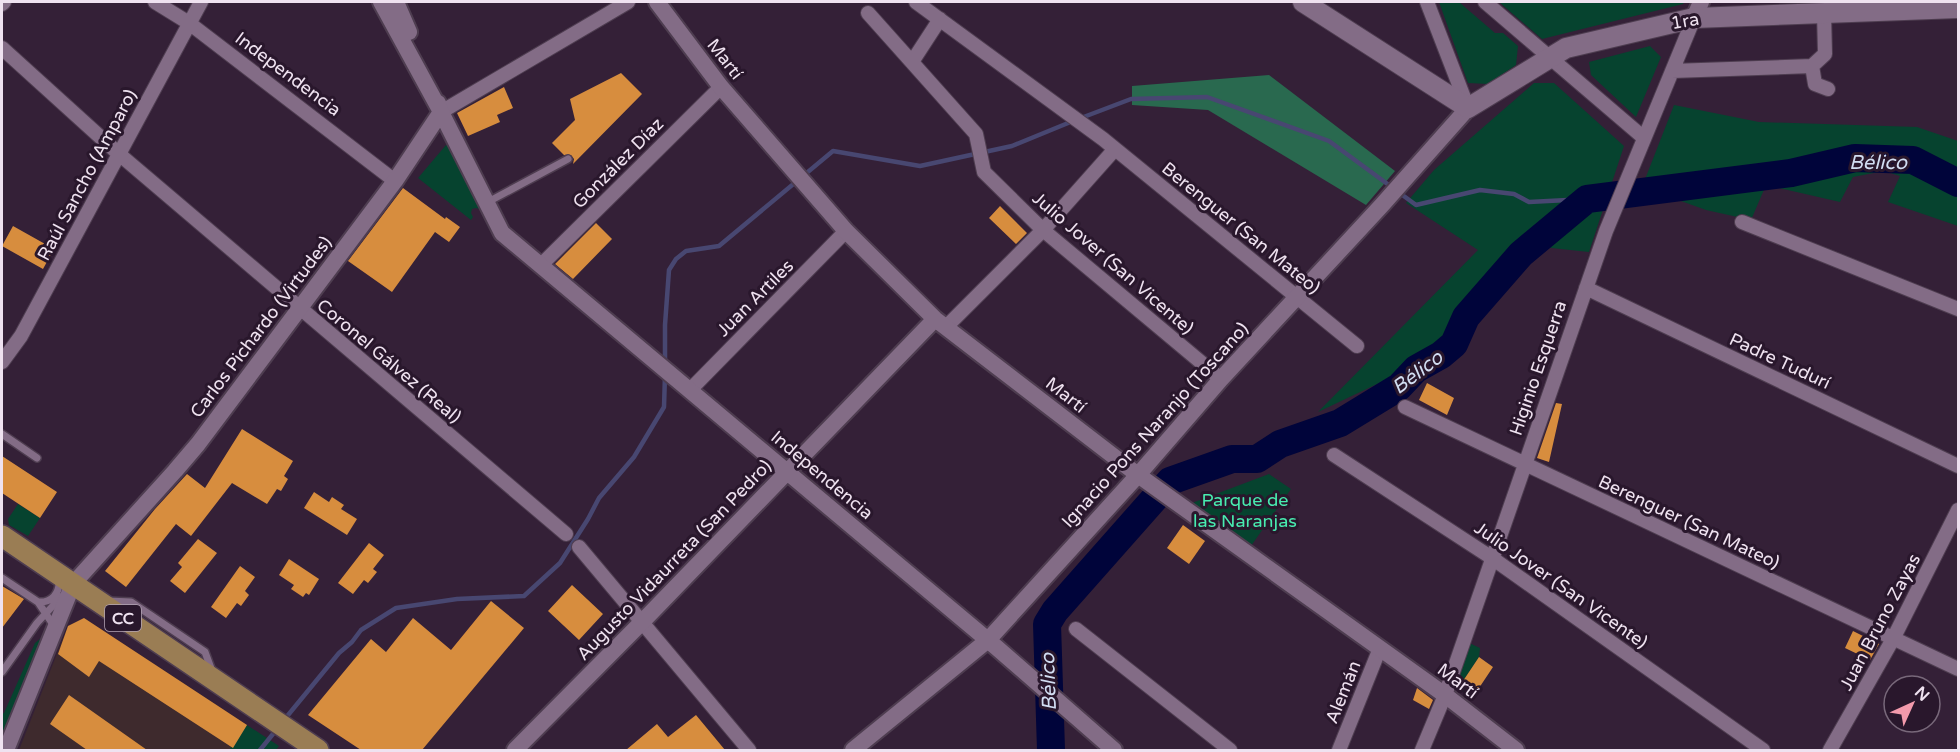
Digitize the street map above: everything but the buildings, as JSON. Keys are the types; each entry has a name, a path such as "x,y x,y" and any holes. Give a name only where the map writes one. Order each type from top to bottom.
{"main road":[{"path":"1302,2 1468,108"},
{"name":"1ra","path":"1468,108 1566,48 1697,10 1824,13 1959,8"},
{"name":"CC","path":"2,536 318,750"}],"street":[{"name":"Independencia","path":"155,2 189,23 395,181"},
{"name":"Raúl Sancho (Amparo)","path":"2,362 21,336 201,2"},
{"path":"381,2 441,112 486,203"},
{"path":"396,2 441,112"},
{"name":"Carlos Pichardo (Virtudes)","path":"6,750 73,584 190,453 395,181 441,112 628,2"},
{"name":"Martí","path":"657,2 721,87 846,231 940,323 1142,478 1380,648 1516,750"},
{"path":"868,13 912,62 940,19 916,2"},
{"path":"1427,2 1468,108"},
{"path":"1485,2 1644,138"},
{"name":"Higinio Esquerra","path":"1422,750 1444,695 1605,231 1697,10"},
{"path":"1672,71 1812,66 1825,54 1824,13"},
{"name":"Berenguer (San Mateo)","path":"940,19 1103,139 1357,346"},
{"name":"Coronel Gálvez (Real)","path":"2,48 119,154 566,534"},
{"name":"Julio Jover (San Vicente)","path":"912,62 976,134 984,172 1043,230 1221,378"},
{"path":"1812,66 1815,84 1828,89"},
{"name":"González Díaz","path":"541,265 721,87"},
{"name":"Ignacio Pons Naranjo (Toscano)","path":"853,750 992,643 1142,478 1221,378 1417,167 1468,108"},
{"name":"Augusto Vidaurreta (San Pedro)","path":"514,750 642,622 787,471 940,323 1043,230 1115,149"},
{"name":"Independencia","path":"486,203 502,233 992,643 1114,750"},
{"path":"1742,222 1959,309"},
{"name":"Juan Artiles","path":"685,385 846,231"},
{"name":"Padre Tudurí","path":"1586,288 1959,466"},
{"name":"Berenguer (San Mateo)","path":"1405,407 1959,669"},
{"name":"Julio Jover (San Vicente)","path":"1334,455 1492,558 1763,750"},
{"name":"Juan Bruno Zayas","path":"1830,750 1893,639 1959,510"},
{"path":"579,547 749,750"},
{"path":"1076,629 1230,750"},
{"name":"Alemán","path":"1339,750 1380,648"}],"lane":[{"path":"486,203 568,159"},
{"path":"2,434 37,459"},
{"path":"38,602 49,601 58,592 59,580 53,571"},
{"path":"2,578 38,602 56,629"},
{"path":"2,672 37,623 73,584"}],"shaded area":[{"path":"84,618 247,725 233,748 229,750 19,750 68,626"}],"green space":[{"path":"1439,2 1459,2 1495,33 1503,33 1518,46 1516,65 1488,84 1468,83"},
{"path":"1499,2 1684,2 1542,39"},
{"path":"1650,46 1661,57 1636,117 1591,75 1589,62"},
{"path":"1269,75 1395,171 1366,205 1208,110 1132,105 1132,86"},
{"path":"1534,83 1554,83 1624,146 1589,252 1542,247 1507,263 1462,315 1456,330 1432,354 1415,358 1396,375 1318,412 1478,250 1406,203 1434,170"},
{"path":"1674,105 1759,122 1917,127 1958,141 1958,226 1888,202 1900,176 1884,171 1853,177 1840,202 1766,185 1751,220 1706,210 1642,187"},
{"path":"446,145 450,148 480,209 472,209 471,220 418,178"},
{"name":"Parque de las Naranjas","path":"1269,474 1291,489 1251,546 1192,503"},
{"path":"18,504 40,518 28,536 9,525 8,519"},
{"path":"45,635 2,734 2,714 35,643"},
{"path":"1469,643 1480,648 1479,657 1463,681 1477,691 1472,698 1454,685"},
{"path":"247,725 279,746 276,750 229,750"}],"waterway":[{"path":"1081,118 1131,99 1207,97 1329,141 1416,205 1480,190 1514,194 1529,202 1587,199"},
{"path":"665,363 669,270 676,259 686,251 719,246 833,151 920,166 1012,146 1073,121"},
{"name":"Bélico","path":"1051,750 1047,624 1055,611 1170,481 1232,459 1257,459 1280,444 1340,423 1399,387 1416,369 1441,355 1454,344 1466,317 1521,254 1587,199 1791,173 1855,158 1913,160 1958,183"},
{"path":"284,720 361,630 396,608 457,599 524,596 560,563 599,498 634,457 664,407 665,375"},
{"path":"260,750 277,729"}]}
